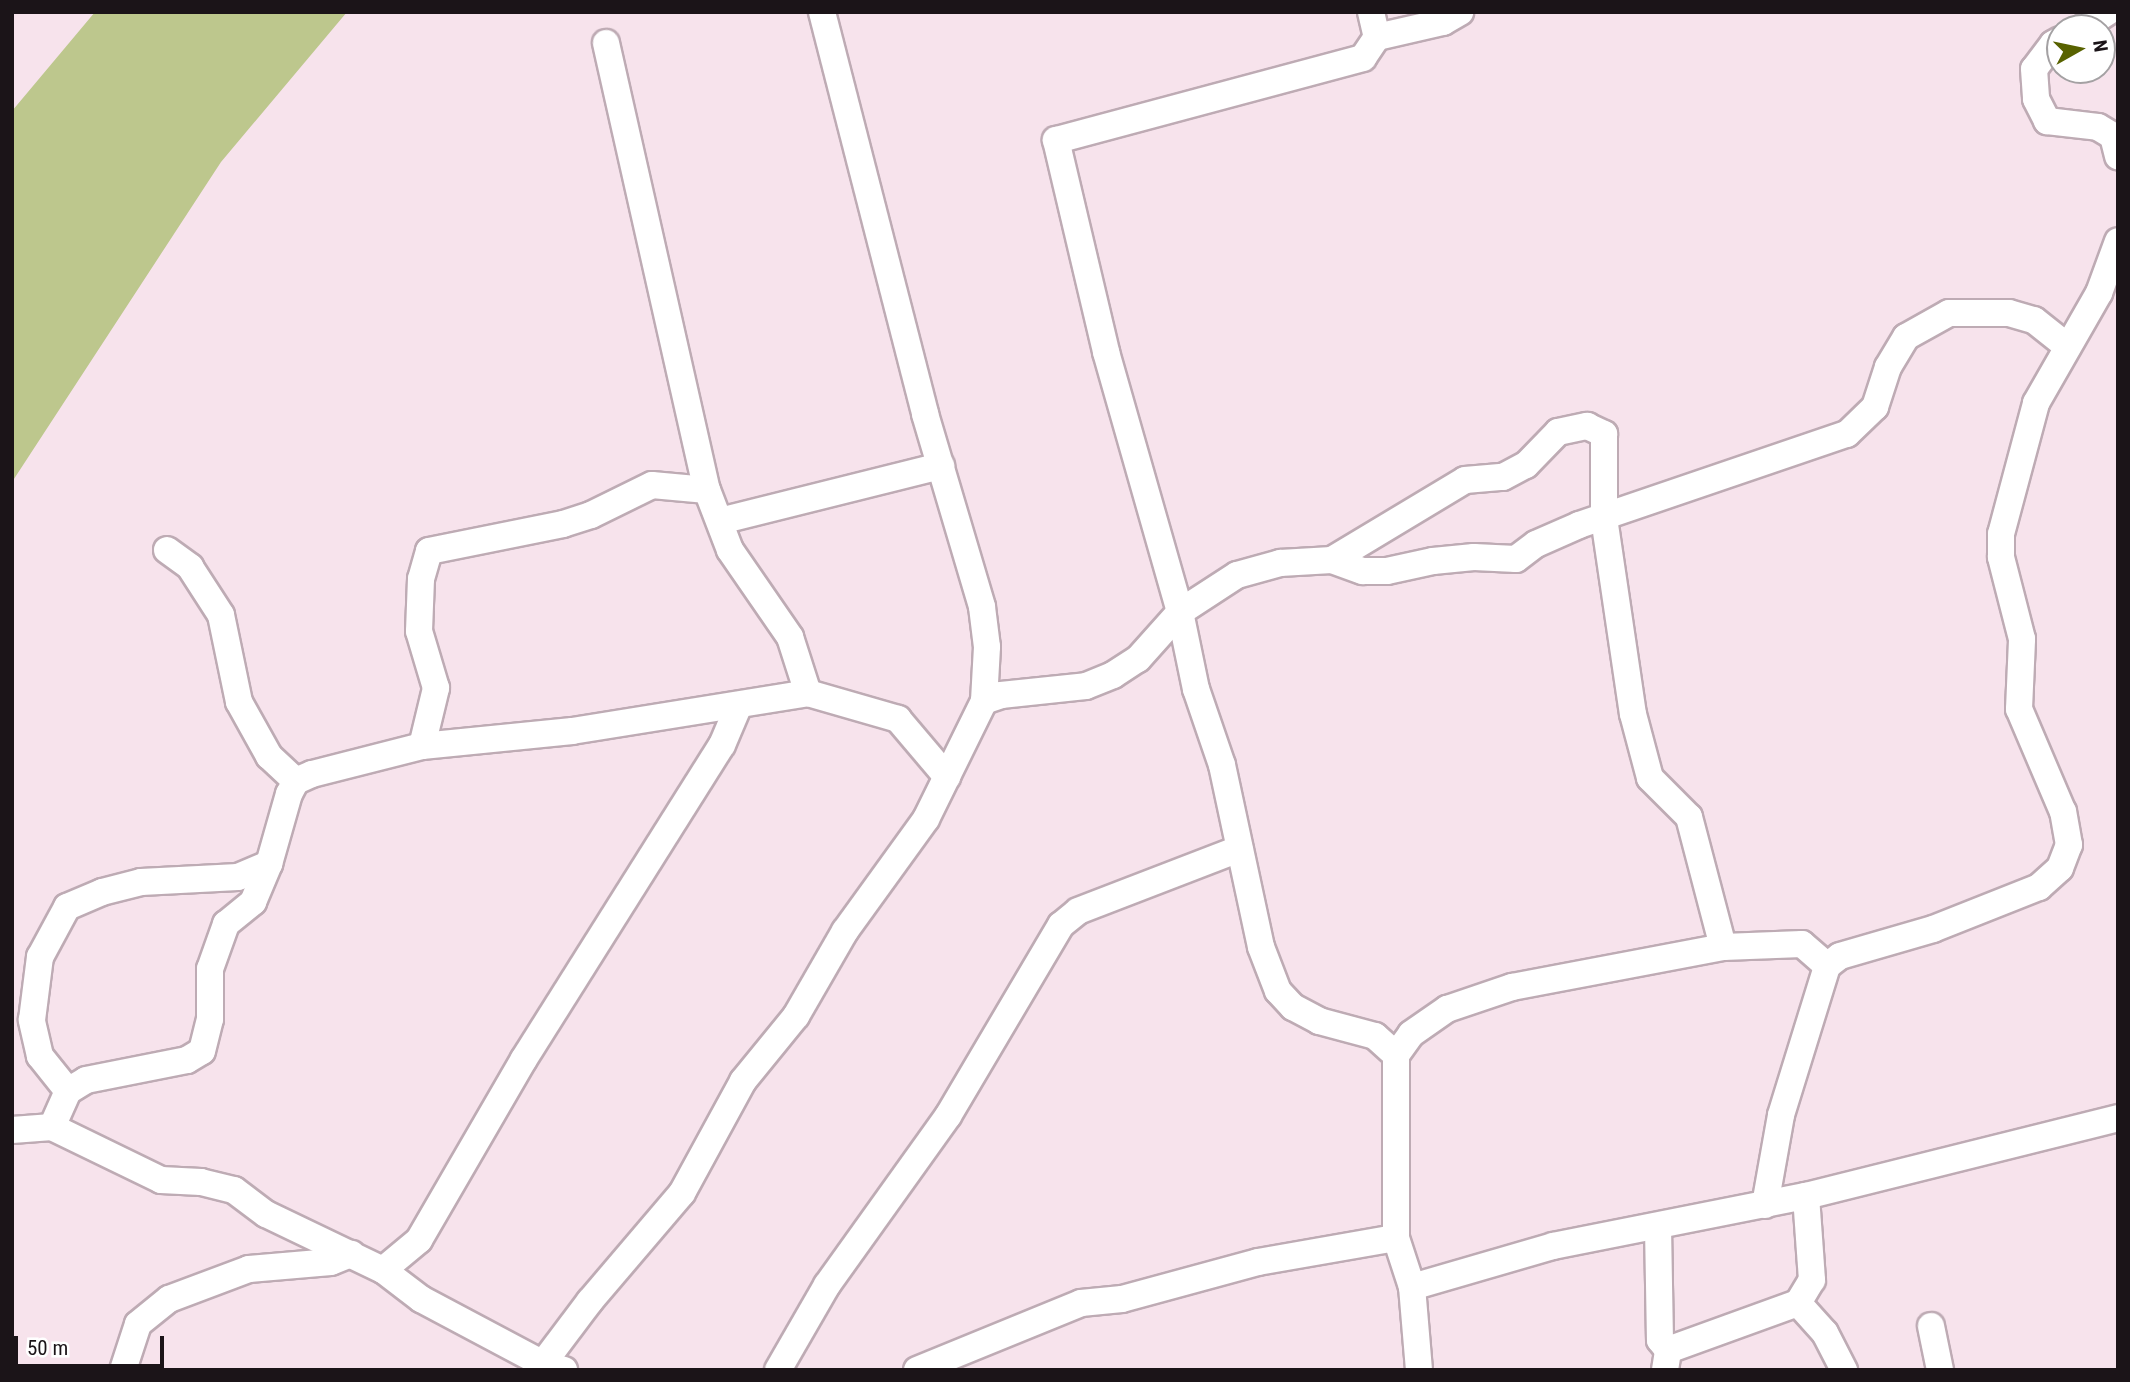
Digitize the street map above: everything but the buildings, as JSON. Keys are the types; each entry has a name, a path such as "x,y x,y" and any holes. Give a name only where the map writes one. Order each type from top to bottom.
{"street":[{"path":"12,1130 52,1128 160,1180 201,1182 234,1190 266,1214 383,1270 421,1299 549,1368 590,1301 682,1193 743,1082 796,1016 845,931 926,819 984,701 987,647 982,607 925,414 822,12"},
{"path":"1396,1055 1375,1036 1320,1021 1293,1007 1278,991 1261,947 1222,765 1196,689 1180,612 1106,352 1056,140 1363,58 1374,25 1443,22 1460,12"},
{"path":"606,43 707,490 730,550 790,637 808,693"},
{"path":"2046,53 2034,69 2036,99 2047,121 2098,127 2113,136 2118,156"},
{"path":"1765,1205 1782,1115 1828,966 1840,956 1933,929 2039,887 2060,867 2069,845 2063,812 2027,734 2019,709 2021,639 2001,557 2001,534 2036,403 2099,293 2118,241"},
{"path":"984,701 1002,695 1086,685 1113,675 1138,659 1180,612 1237,575 1280,563 1332,560 1363,571 1387,571 1474,556 1499,561 1516,559 1535,544 1634,505 1688,490 1738,470 1800,452 1847,434 1875,407 1888,368 1906,337 1949,313 2009,313 2034,320 2068,347"},
{"path":"1332,560 1465,480 1503,477 1526,465 1558,432 1587,426 1604,434 1604,518 1633,714 1650,778 1689,817 1723,947"},
{"path":"720,521 942,466"},
{"path":"422,746 436,688 419,631 421,579 429,551 564,524 591,515 652,485 707,490"},
{"path":"167,550 190,566 221,615 239,702 269,757 296,780"},
{"path":"296,780 422,746 572,730 808,693 898,719 947,777"},
{"path":"383,1270 419,1240 524,1059 722,744 739,705"},
{"path":"52,1128 68,1091 86,1080 187,1060 202,1051 210,1019 210,969 226,924 253,902 269,864 296,780"},
{"path":"778,1370 827,1284 948,1115 1061,925 1078,911 1239,849"},
{"path":"68,1091 40,1056 32,1020 40,957 67,907 102,892 141,882 238,877 269,864"},
{"path":"1419,1370 1412,1287 1396,1238 1396,1055 1421,1024 1447,1009 1512,987 1723,947 1802,944 1828,966"},
{"path":"1412,1287 1553,1246 1806,1196 2118,1118"},
{"path":"1658,1227 1660,1340 1667,1360 1798,1303 1812,1280 1806,1196"},
{"path":"917,1370 1081,1303 1122,1299 1258,1262 1396,1238"},
{"path":"123,1370 138,1324 169,1299 249,1269 331,1262 351,1254"},
{"path":"1798,1303 1825,1333 1844,1370"},
{"path":"1931,1326 1941,1370"}],"green space":[{"path":"95,12 347,12 221,162 12,482 12,111"}]}
